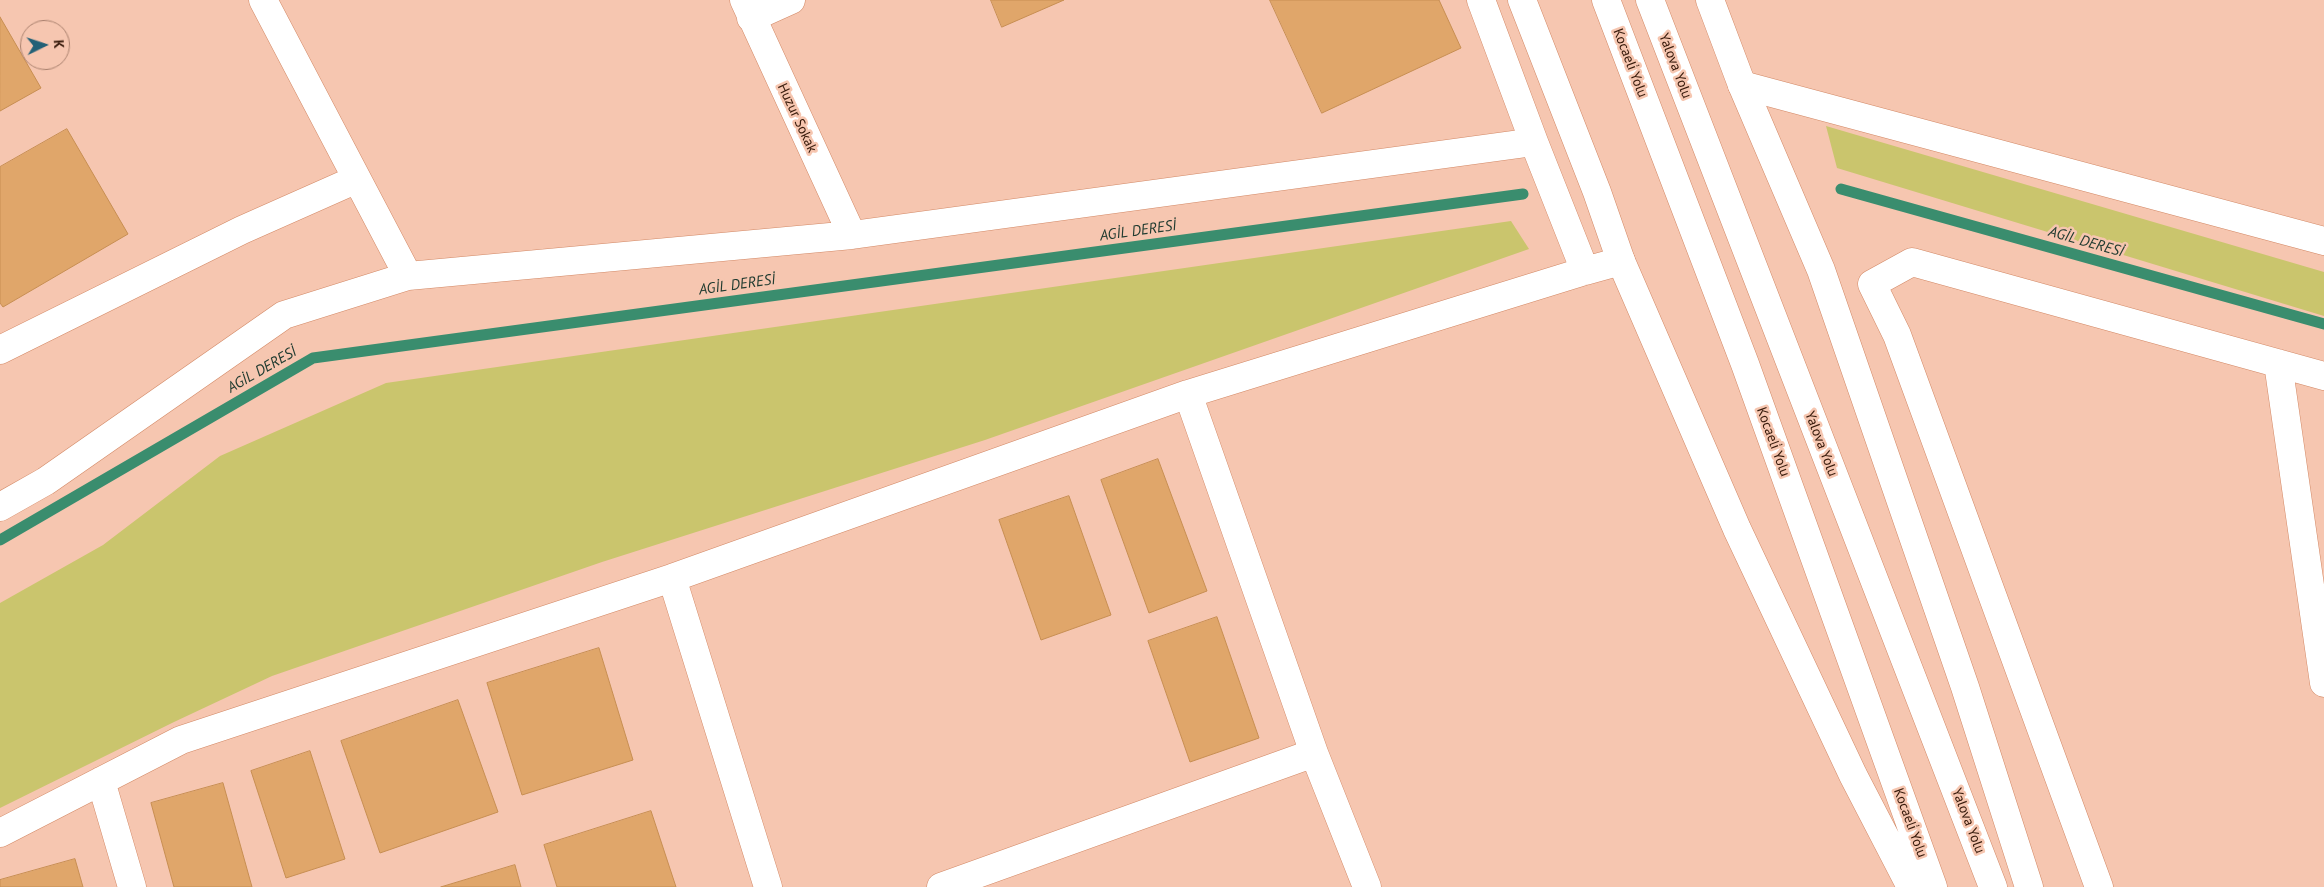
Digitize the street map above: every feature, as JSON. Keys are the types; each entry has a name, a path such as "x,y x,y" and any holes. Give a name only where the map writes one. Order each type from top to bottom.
{"main road":[{"path":"262,0 408,276"},
{"path":"748,9 791,0"},
{"path":"1481,0 1585,271"},
{"path":"1522,0 1597,192 1621,262 1737,529 1852,775 1911,887"},
{"name":"Kocaeli̇ Yolu","path":"1606,0 1745,364 1933,887"},
{"name":"Yalova Yolu","path":"1650,0 1993,887"},
{"path":"1710,0 1742,85 1821,270 1965,687 2029,887"},
{"name":"Huzur Sokak","path":"748,9 852,235"},
{"path":"1742,85 2324,241"},
{"path":"0,507 46,481 284,315 408,276 852,235 1534,142"},
{"path":"0,350 242,230 357,179"},
{"path":"0,833 181,740 672,578 1188,394 1585,271 1621,262"},
{"path":"2099,887 1897,335 1872,284 1912,262 2324,376"},
{"path":"2278,363 2324,683"},
{"path":"1188,394 1314,753 1367,887"},
{"path":"672,578 768,887"},
{"path":"941,887 1314,753"},
{"path":"100,781 132,887"}],"shaded area":[{"path":"1826,126 2324,272 2324,316 1837,168"},
{"path":"1511,221 1529,249 985,440 602,562 272,676 0,808 0,603 103,545 220,456 386,383"}],"building":[{"path":"991,0 1064,0 1002,27"},
{"path":"1270,0 1439,0 1461,48 1322,113"},
{"path":"0,17 20,52 20,70 31,70 41,88 0,111"},
{"path":"67,129 128,234 3,307 0,303 0,167"},
{"path":"1158,459 1207,591 1149,613 1101,480"},
{"path":"1069,496 1111,615 1041,640 999,520"},
{"path":"1217,617 1259,738 1190,762 1148,641"},
{"path":"599,648 633,760 522,795 487,683"},
{"path":"458,700 498,812 380,853 341,741"},
{"path":"310,751 345,859 286,878 251,771"},
{"path":"223,783 252,887 174,887 151,803"},
{"path":"651,811 676,887 557,887 544,845"},
{"path":"75,859 83,887 0,887 0,880"},
{"path":"515,865 521,887 441,887"}],"waterway":[{"name":"AGİL DERESİ","path":"1841,189 2324,324"},
{"name":"AGİL DERESİ","path":"0,540 313,358 1523,194"}]}
